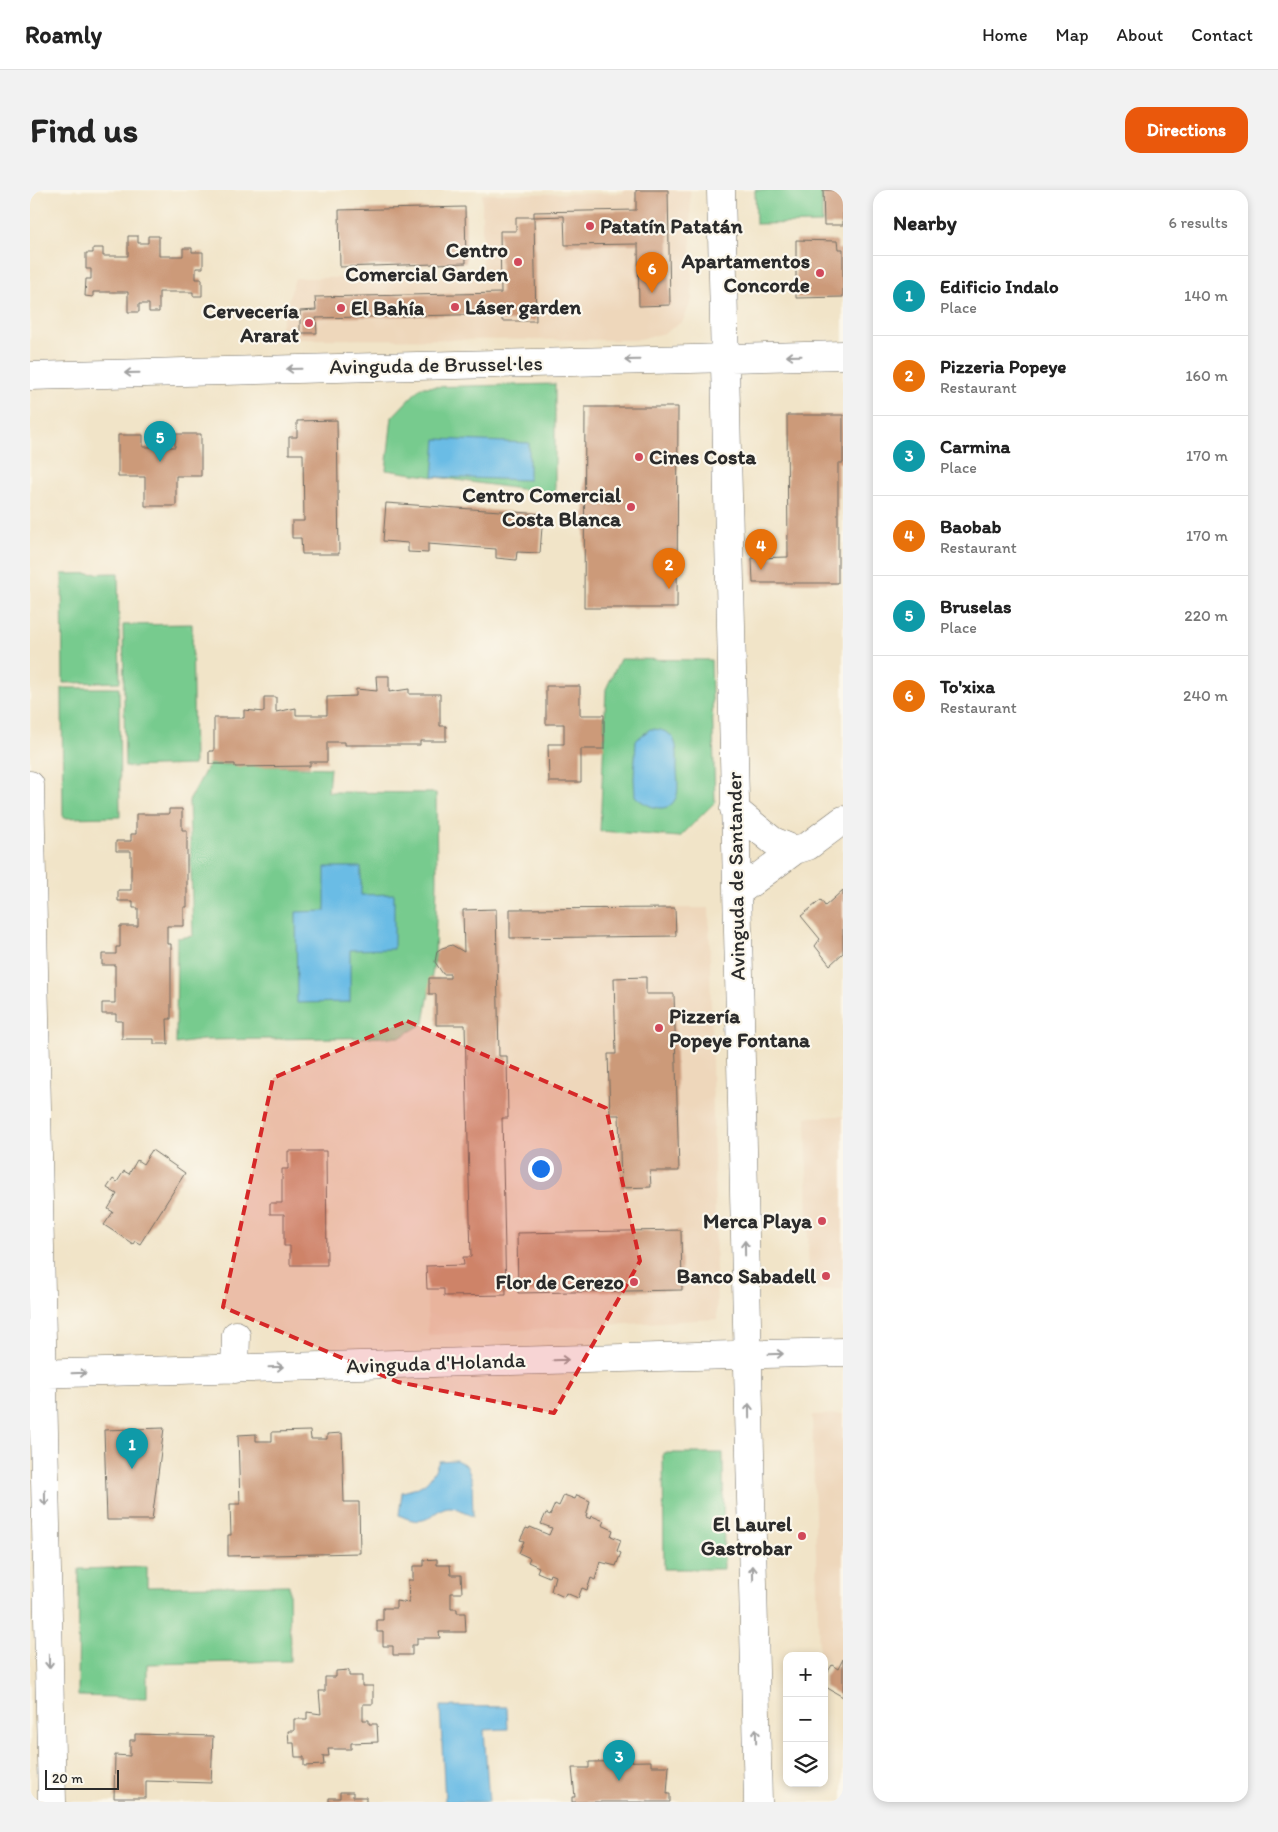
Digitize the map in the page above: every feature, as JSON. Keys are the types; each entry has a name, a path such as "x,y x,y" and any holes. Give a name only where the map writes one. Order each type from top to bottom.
{"street":[{"name":"Avinguda de Santander","path":"721,190 758,1789"},
{"name":"Avinguda de Brussel·les","path":"30,376 843,355"},
{"path":"30,785 36,1374 52,1802"},
{"path":"734,809 773,841 795,850"},
{"path":"737,893 795,850 808,846 843,820"},
{"path":"235,1369 236,1335"},
{"name":"Avinguda d'Holanda","path":"36,1374 843,1352"},
{"path":"743,1802 758,1789"}],"highlighted area":[{"path":"407,1021 606,1108 640,1261 554,1413 398,1382 223,1307 273,1078"}],"shaded area":[{"path":"623,190 690,190 692,299 683,321 665,333 635,340 277,339 295,278 482,277 482,194 623,193"},
{"path":"709,908 717,1319 428,1335 426,1262 471,1256 463,910"},
{"path":"843,1116 843,1289 809,1290 806,1117"},
{"path":"843,1414 843,1659 838,1669 828,1663 828,1652 819,1652 812,1415"}],"green space":[{"path":"755,190 822,190 822,223 756,224"},
{"path":"555,384 555,494 386,470 392,417 421,387"},
{"path":"118,573 120,682 63,683 62,574"},
{"path":"192,624 194,765 125,767 123,625"},
{"path":"620,659 711,660 715,802 680,837 600,831 606,689"},
{"path":"62,688 119,688 120,817 63,818"},
{"path":"209,764 330,768 328,792 436,793 437,879 435,957 424,1023 401,1037 203,1040 176,1044 177,938 193,936 189,801"},
{"path":"663,1453 723,1453 724,1569 664,1569"},
{"path":"147,1567 147,1587 289,1585 290,1661 147,1664 147,1698 78,1696 79,1569"}],"water":[{"path":"436,439 529,443 529,480 433,477"},
{"path":"650,729 667,733 672,737 676,746 677,795 674,802 664,808 645,804 635,796 636,740"},
{"path":"325,867 361,867 361,895 394,894 394,949 350,950 350,1002 297,1003 296,912 325,911"},
{"path":"456,1460 466,1465 472,1479 473,1517 456,1508 448,1507 419,1521 399,1515 402,1492 421,1486 433,1474 439,1461"},
{"path":"440,1706 507,1707 508,1729 484,1730 489,1802 445,1802"}],"building":[{"path":"636,190 668,190 670,305 639,306 638,244 565,245 564,216 534,217 534,212 636,210"},
{"path":"823,190 843,190 843,225 824,225"},
{"path":"465,207 466,263 340,267 339,210"},
{"path":"516,217 534,217 536,321 502,321 502,314 316,318 317,333 300,333 300,311 316,310 315,297 501,293 500,231 516,231"},
{"path":"128,236 138,236 138,243 148,243 148,236 159,236 159,256 183,256 183,248 192,248 192,252 203,252 203,268 196,268 196,279 202,279 202,296 193,296 193,292 159,292 159,312 149,312 149,304 139,304 139,312 128,312 128,292 93,292 93,297 85,296 86,279 91,279 91,269 86,269 86,253 93,253 93,248 103,248 103,256 128,256"},
{"name":"Apartamentos Concorde","path":"796,240 837,241 838,249 843,249 843,297 796,298"},
{"name":"Centro Comercial Costa Blanca","path":"585,407 678,407 677,608 584,608"},
{"path":"787,415 843,415 843,463 838,463 838,583 753,583 752,558 788,557"},
{"path":"337,420 339,554 302,554 301,538 292,538 292,521 304,521 303,454 289,454 289,437 297,437 297,421"},
{"path":"175,434 201,434 201,476 176,476 176,506 145,506 145,477 118,477 118,435 143,435 143,447 175,447"},
{"path":"386,503 543,514 540,553 517,552 516,560 496,558 496,549 428,544 428,553 408,552 408,543 383,541"},
{"path":"376,676 389,676 389,692 409,689 409,694 440,694 440,726 446,726 446,741 420,741 420,745 345,745 345,742 327,742 327,762 310,762 310,766 235,767 235,764 209,764 209,751 214,751 214,718 244,718 244,710 264,712 264,697 276,697 276,712 296,708 296,715 327,715 327,697 356,696 356,689 377,691"},
{"path":"546,686 580,686 580,715 604,715 604,749 581,749 581,782 549,782 548,744 564,744 564,724 546,724"},
{"path":"169,809 182,809 182,830 187,830 187,907 184,907 184,926 167,926 167,944 171,944 171,1019 167,1019 168,1044 154,1044 154,1039 122,1039 122,1021 116,1021 116,1014 102,1014 102,1003 115,1003 115,965 102,965 102,954 116,954 116,947 120,947 120,926 138,926 138,908 133,908 133,901 118,901 118,890 131,890 131,851 116,851 116,841 131,841 131,834 136,834 136,814 169,814"},
{"path":"843,890 843,953 830,965 815,946 820,939 801,916 821,900 825,906"},
{"path":"675,908 676,936 510,938 510,909"},
{"path":"496,909 499,1056 507,1056 508,1118 502,1118 506,1295 444,1296 444,1289 427,1289 426,1266 464,1265 463,1257 471,1257 465,1025 436,1025 436,994 429,994 429,978 450,978 450,974 443,974 435,962 437,951 452,945 464,952 463,910"},
{"path":"646,977 646,994 674,994 679,1171 650,1171 651,1187 621,1188 619,1115 610,1115 608,1054 616,1054 614,978"},
{"path":"152,1150 185,1173 140,1244 135,1241 133,1244 104,1225 113,1212 108,1209 117,1194 107,1188 113,1179 117,1182 124,1171 129,1174 137,1160 143,1164"},
{"path":"288,1151 326,1151 327,1265 290,1265 290,1246 284,1246 284,1214 270,1214 270,1203 282,1203 282,1169 288,1169"},
{"path":"681,1230 682,1290 518,1293 517,1233"},
{"path":"164,1428 152,1520 107,1520 104,1430"},
{"path":"310,1431 311,1439 327,1439 327,1434 342,1433 344,1502 359,1502 360,1553 228,1556 228,1535 231,1535 230,1504 240,1504 238,1435 256,1434 256,1441 272,1441 272,1432"},
{"path":"564,1495 575,1499 577,1495 590,1501 586,1517 591,1519 592,1516 604,1521 602,1525 613,1530 611,1536 621,1540 617,1551 621,1553 616,1566 600,1562 595,1580 591,1578 587,1590 582,1588 578,1598 566,1593 564,1597 551,1591 555,1576 550,1574 549,1577 537,1572 539,1567 528,1562 530,1558 519,1553 524,1541 520,1540 526,1528 529,1529 530,1527 549,1535 552,1528 541,1524 546,1513 550,1515 555,1504 559,1506"},
{"path":"437,1559 437,1565 450,1565 451,1575 461,1575 462,1593 451,1593 451,1609 457,1609 457,1613 465,1613 466,1632 439,1632 440,1638 417,1638 417,1645 412,1645 412,1655 393,1655 393,1646 383,1646 383,1632 377,1632 377,1620 383,1620 383,1608 396,1608 396,1601 409,1603 408,1580 413,1580 413,1566 424,1566 424,1560"},
{"path":"843,1659 843,1697 828,1688 828,1672 832,1665 838,1669"},
{"path":"349,1670 349,1676 362,1676 362,1686 373,1686 373,1704 363,1704 363,1720 369,1720 369,1724 377,1724 378,1742 351,1743 351,1749 328,1749 329,1756 323,1756 324,1765 304,1766 304,1757 295,1757 294,1743 289,1743 288,1731 294,1731 294,1719 307,1719 307,1712 321,1714 319,1691 325,1691 325,1677 336,1677 336,1671"},
{"path":"135,1734 213,1736 211,1783 146,1781 146,1798 114,1798 115,1755 130,1756 130,1740 135,1740"},
{"path":"651,1761 651,1766 669,1766 667,1794 670,1794 670,1802 572,1802 572,1797 575,1797 572,1768 589,1768 589,1762"},
{"path":"340,1792 353,1792 353,1797 366,1797 366,1802 329,1802 329,1798 340,1798"}],"place":[{"name":"Patatín Patatán","path":"590,226"},
{"name":"Centro Comercial Garden","path":"518,262"},
{"name":"Apartamentos Concorde","path":"820,273"},
{"name":"To'xixa","path":"652,293"},
{"name":"Láser garden","path":"455,307"},
{"name":"El Bahía","path":"341,308"},
{"name":"Cervecería Ararat","path":"309,323"},
{"name":"Cines Costa","path":"639,457"},
{"name":"Bruselas","path":"160,462"},
{"name":"Centro Comercial Costa Blanca","path":"631,507"},
{"name":"Baobab","path":"761,570"},
{"name":"Pizzeria Popeye","path":"669,589"},
{"name":"Pizzería Popeye Fontana","path":"659,1028"},
{"name":"Merca Playa","path":"822,1221"},
{"name":"Banco Sabadell","path":"826,1276"},
{"name":"Flor de Cerezo","path":"634,1282"},
{"name":"Edificio Indalo","path":"132,1469"},
{"name":"El Laurel Gastrobar","path":"802,1536"},
{"name":"Carmina","path":"619,1781"}]}
